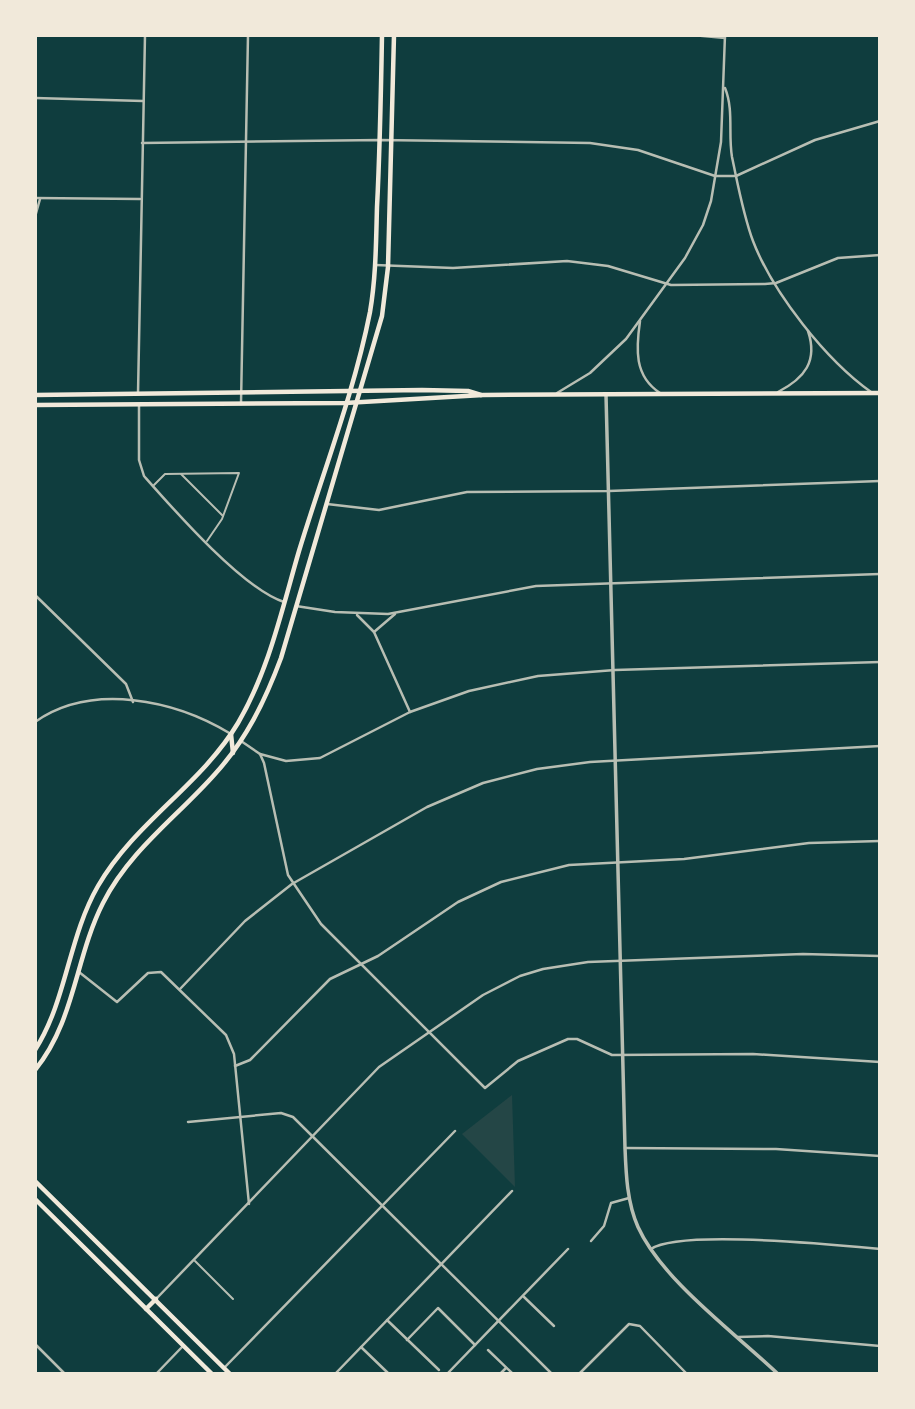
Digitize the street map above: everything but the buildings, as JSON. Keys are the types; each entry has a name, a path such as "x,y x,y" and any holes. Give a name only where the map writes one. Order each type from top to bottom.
{"main road":[{"path":"35,1051 46,1034 56,1009 68,962 90,902 131,839 203,769 231,734 260,678 349,390 369,313 375,264 382,35"},
{"path":"35,1070 56,1040 69,1011 80,966 102,907 139,851 232,754 271,685 382,316 388,267 394,35"},
{"path":"35,394 360,390 468,391 483,395"},
{"path":"35,405 356,403 483,395 877,393"},
{"path":"138,394 139,403"},
{"path":"284,602 296,606"},
{"path":"236,725 241,741"},
{"path":"231,734 232,754"},
{"path":"90,902 102,907"},
{"path":"68,962 80,966"},
{"path":"46,1034 56,1040"},
{"path":"35,1182 230,1374"},
{"path":"35,1199 212,1374"},
{"path":"58,1221 67,1212"},
{"path":"146,1309 156,1299"},
{"path":"183,1346 192,1336"},
{"path":"219,1374 225,1368"}],"street":[{"path":"138,394 145,35"},
{"path":"241,404 248,35"},
{"path":"554,395 601,364 640,321 685,258 703,225 721,142 725,36 692,35"},
{"path":"725,87 730,100 730,142 736,176 754,243 776,283 836,365 877,393"},
{"path":"35,98 143,101"},
{"path":"142,143 380,140 590,143 638,150 715,176 736,176 815,140 880,121"},
{"path":"35,198 142,199"},
{"path":"35,286 35,217 40,198"},
{"path":"375,264 388,267 477,267 567,261 624,270 665,284 776,283 838,258 880,255"},
{"path":"640,321 637,343 639,369 652,387 663,395"},
{"path":"775,394 795,383 809,366 813,349 807,328"},
{"path":"606,395 615,670 622,1055 629,1198 639,1228 664,1267 778,1374"},
{"path":"139,403 141,468 153,485 253,587 284,602"},
{"path":"327,504 379,510 467,492 610,491 880,481"},
{"path":"296,606 356,614 398,612 514,588 880,574"},
{"path":"35,595 126,684 133,696 133,702"},
{"path":"374,632 379,624 398,612"},
{"path":"356,614 374,632 410,712"},
{"path":"241,741 260,754 286,761 320,758 410,712 452,696 509,681 568,672 880,662"},
{"path":"35,722 63,706 82,701 133,702 193,715 231,734"},
{"path":"180,989 245,921 292,884 427,807 466,789 537,769 617,760 880,746"},
{"path":"260,754 270,783 286,868 292,884 321,925 485,1087 518,1060 568,1039 577,1039 602,1052 622,1055 753,1054 880,1062"},
{"path":"235,1066 250,1060 330,979 394,946 458,902 502,882 569,865 697,858 819,843 880,841"},
{"path":"156,1299 391,1057 431,1033 483,995 520,976 565,965 620,961 803,954 880,956"},
{"path":"79,972 85,974 117,1002 152,971 161,972 226,1035 235,1066 248,1204"},
{"path":"188,1122 287,1114 383,1205 552,1374"},
{"path":"225,1368 455,1131"},
{"path":"625,1148 776,1149 880,1156"},
{"path":"335,1374 512,1191"},
{"path":"591,1241 604,1226 611,1203 629,1198"},
{"path":"651,1249 664,1242 707,1241 880,1249"},
{"path":"447,1374 568,1250"},
{"path":"523,1296 554,1326"},
{"path":"407,1340 438,1308 475,1345"},
{"path":"387,1320 439,1370"},
{"path":"579,1374 629,1324 640,1326 687,1374"},
{"path":"738,1337 768,1336 880,1346"},
{"path":"35,1344 65,1374"},
{"path":"156,1374 183,1346"},
{"path":"361,1347 389,1374"},
{"path":"35,1354 40,1349"},
{"path":"488,1350 513,1374"},
{"path":"500,1374 506,1368"}],"lane":[{"path":"153,485 165,474 239,472 223,516 207,541"},
{"path":"180,474 223,516"},
{"path":"194,1261 233,1299"}],"shaded area":[{"path":"512,1095 515,1187 462,1134"}]}
